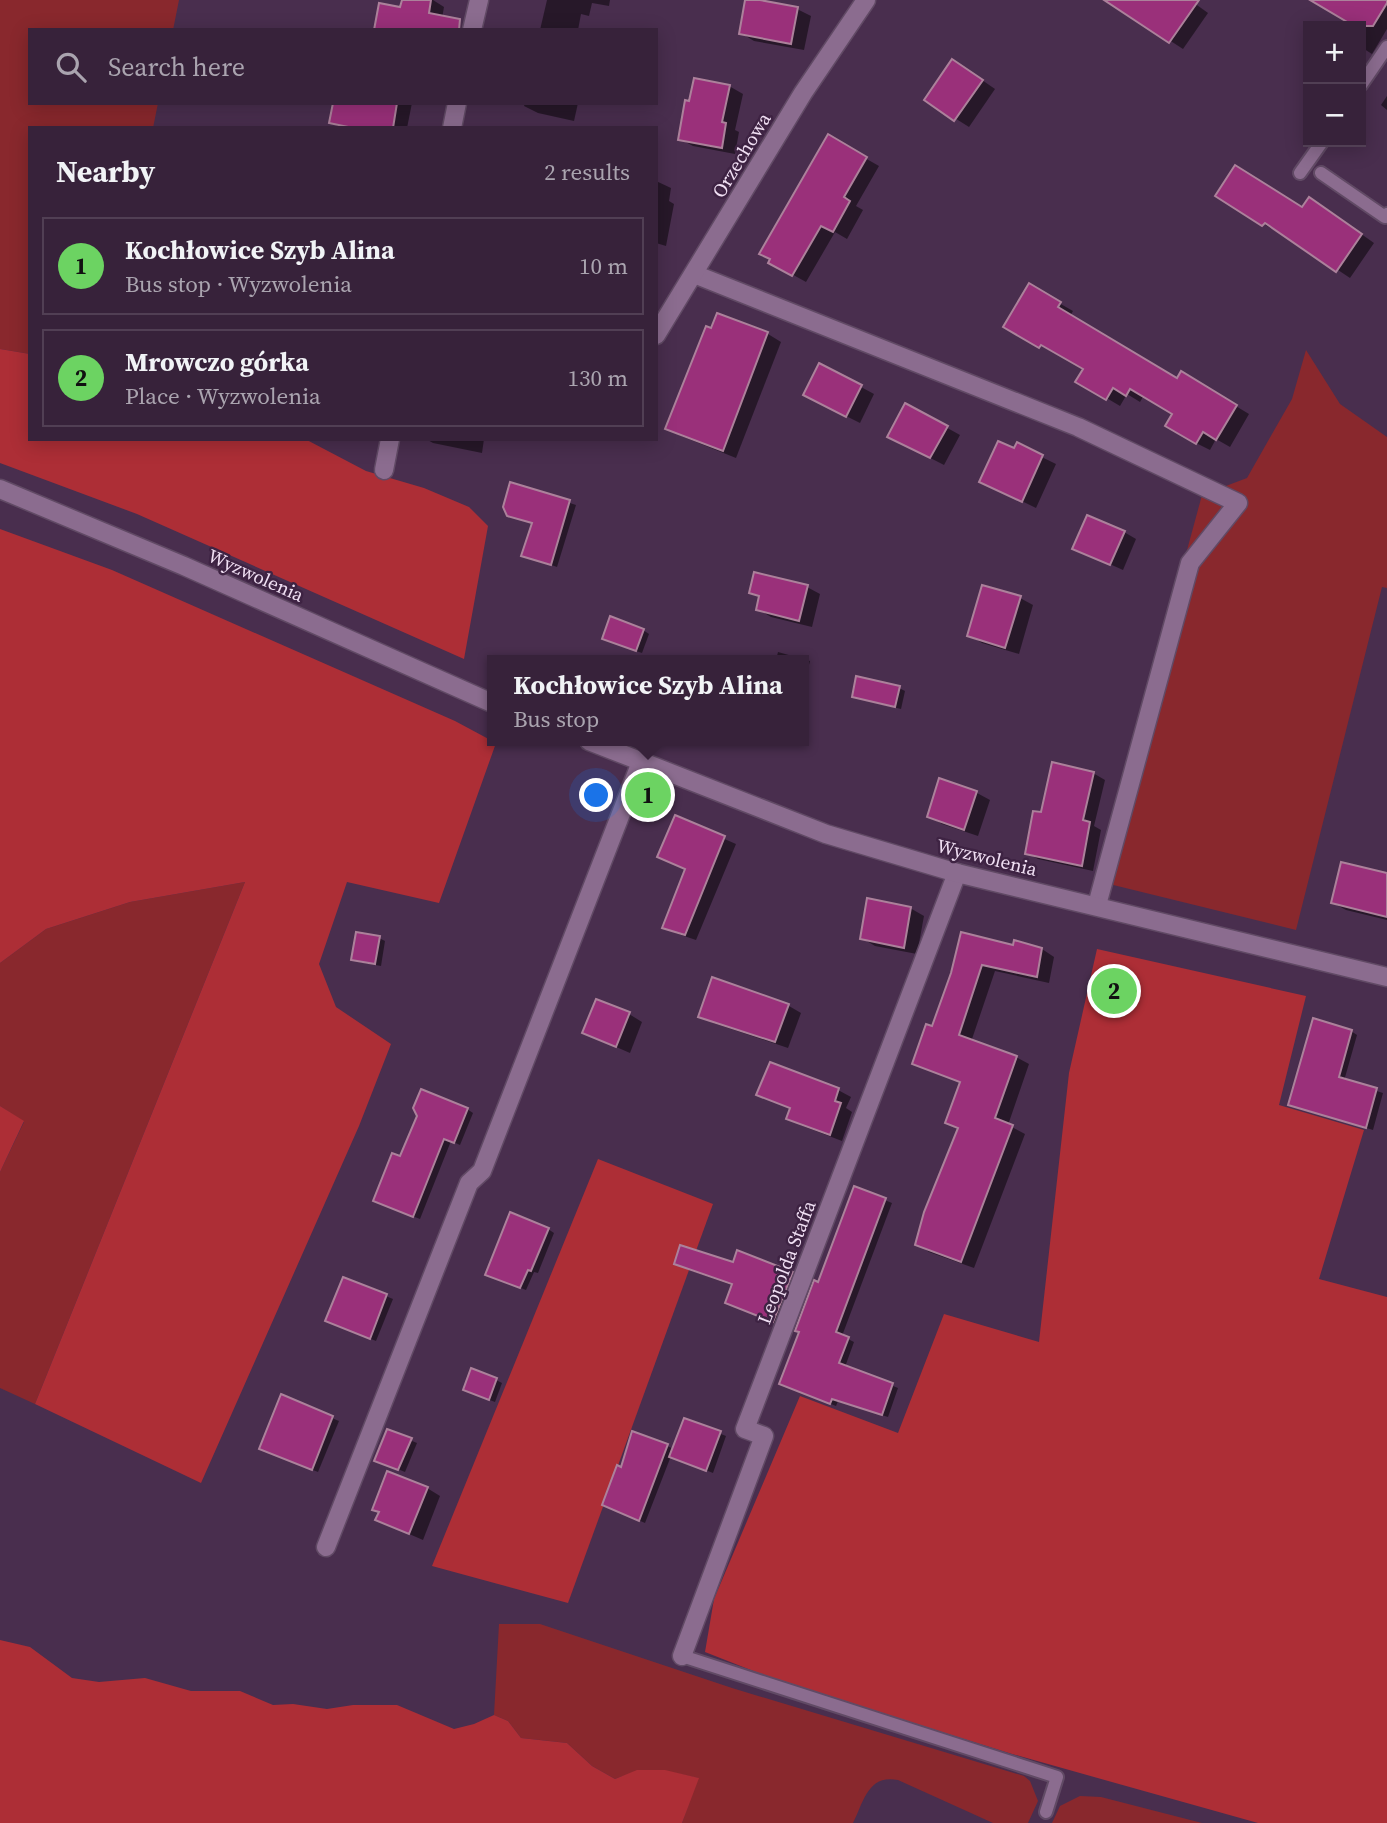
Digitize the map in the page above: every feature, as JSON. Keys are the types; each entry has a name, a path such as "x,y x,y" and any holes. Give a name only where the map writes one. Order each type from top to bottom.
{"street":[{"path":"472,28 479,0"},
{"name":"Orzechowa","path":"658,332 803,93 866,0"},
{"path":"452,126 457,105"},
{"path":"694,274 1078,427 1238,503 1189,563 1097,905"},
{"path":"384,470 390,441"},
{"name":"Wyzwolenia","path":"0,489 184,566 487,701"},
{"name":"Wyzwolenia","path":"601,746 826,834 957,873 1387,977"},
{"path":"326,1546 470,1183 482,1171 641,762"},
{"name":"Leopolda Staffa","path":"682,1657 764,1436 745,1429 957,873"}],"lane":[{"path":"1362,84 1387,47"},
{"path":"1300,173 1318,147"},
{"path":"1321,173 1385,217 1387,214"},
{"path":"682,1657 1057,1777 1046,1812"}],"shaded area":[{"path":"0,0 179,0 173,28 28,28 28,105 158,105 153,126 28,126 28,354 0,349"},
{"path":"0,349 28,354 28,441 309,441 366,471 424,488 469,507 488,526 464,659 137,514 0,463"},
{"path":"1306,350 1340,404 1387,437 1387,588 1382,587 1296,930 1097,881 1202,495 1247,478 1292,399"},
{"path":"0,529 112,570 455,721 487,738 487,746 495,746 439,903 347,882 319,964 336,1007 391,1044 359,1126 201,1483 35,1404 245,882 130,902 46,929 0,963"},
{"path":"245,882 35,1404 0,1388 0,1172 24,1122 0,1106 0,963 46,929 130,902"},
{"path":"1097,949 1306,996 1279,1105 1364,1130 1319,1279 1387,1297 1387,1823 1258,1823 1012,1754 781,1682 705,1652 714,1599 800,1396 898,1433 944,1314 1039,1342 1069,1073"},
{"path":"0,1106 24,1121 0,1172"},
{"path":"598,1159 713,1204 568,1603 432,1566"},
{"path":"499,1624 540,1624 732,1688 1024,1776 1030,1781 1038,1801 1028,1823 993,1823 898,1780 888,1779 873,1785 868,1791 853,1823 682,1823 698,1778 647,1770 615,1779 592,1766 567,1743 521,1738 508,1721 494,1715"},
{"path":"0,1640 30,1647 72,1678 99,1682 145,1678 191,1691 240,1691 273,1705 293,1704 327,1709 353,1705 397,1705 454,1729 494,1715 508,1721 521,1738 567,1743 592,1766 615,1779 637,1770 665,1770 699,1778 682,1823 0,1823"},
{"path":"1080,1796 1101,1797 1202,1823 1052,1823 1060,1806"}],"building":[{"path":"402,0 431,0 429,13 460,19 459,28 374,28 379,3 400,7"},
{"path":"745,0 798,7 791,44 739,34"},
{"path":"1104,0 1199,0 1169,43"},
{"path":"1310,0 1387,0 1373,26 1366,26 1366,21 1346,21"},
{"path":"952,59 983,80 954,121 924,100"},
{"path":"694,78 730,85 722,122 726,123 722,148 678,140 685,100 689,101"},
{"path":"333,105 397,105 393,126 343,126 329,123"},
{"path":"828,134 867,157 844,197 850,201 833,232 821,226 792,276 768,263 770,259 759,254"},
{"path":"1235,165 1302,207 1309,197 1362,234 1336,272 1265,223 1262,226 1215,196"},
{"path":"1029,283 1061,302 1058,307 1177,378 1181,371 1237,405 1216,440 1203,432 1196,444 1165,426 1172,414 1130,389 1126,396 1113,388 1106,400 1075,382 1083,369 1003,327"},
{"path":"717,313 768,332 723,451 665,429 706,326 711,328"},
{"path":"819,363 862,385 846,417 803,395"},
{"path":"905,403 948,426 930,458 887,437"},
{"path":"998,441 1014,448 1017,442 1043,455 1022,502 979,482"},
{"path":"510,482 570,500 551,565 521,556 532,523 507,516 503,507"},
{"path":"1087,515 1125,531 1110,565 1072,549"},
{"path":"754,572 808,585 799,621 756,610 759,596 749,593"},
{"path":"982,585 1021,596 1005,648 967,636"},
{"path":"610,616 644,629 636,651 602,639"},
{"path":"856,676 900,686 895,707 852,697"},
{"path":"1052,762 1094,772 1083,820 1090,822 1082,866 1025,854 1033,811 1041,812"},
{"path":"939,778 977,791 964,830 927,817"},
{"path":"675,815 725,836 685,935 662,928 685,869 657,857"},
{"path":"1341,862 1387,873 1387,917 1331,903"},
{"path":"867,898 911,907 904,948 860,939"},
{"path":"356,932 380,936 375,964 351,960"},
{"path":"961,932 1013,945 1014,940 1042,948 1037,977 982,965 959,1035 1017,1056 995,1118 1013,1125 961,1262 915,1245 924,1212 958,1128 945,1123 960,1082 912,1064 926,1024 932,1026 951,973"},
{"path":"712,977 789,1004 775,1042 698,1017"},
{"path":"596,999 630,1012 616,1047 582,1033"},
{"path":"1313,1018 1352,1030 1339,1077 1377,1088 1366,1128 1288,1105"},
{"path":"770,1062 839,1088 835,1101 841,1103 830,1135 786,1119 790,1108 756,1095"},
{"path":"421,1089 468,1108 454,1143 444,1139 413,1217 373,1201 392,1153 400,1156 417,1116 413,1108"},
{"path":"854,1186 886,1198 836,1332 849,1337 839,1363 893,1383 882,1415 832,1399 830,1404 779,1384 799,1332 795,1331 814,1280 818,1282"},
{"path":"510,1212 549,1228 531,1271 528,1270 520,1288 485,1275"},
{"path":"680,1245 733,1262 737,1250 793,1272 773,1322 725,1303 732,1284 674,1264"},
{"path":"343,1277 387,1294 370,1339 325,1321"},
{"path":"471,1368 497,1378 489,1400 463,1390"},
{"path":"281,1394 333,1416 312,1470 259,1449"},
{"path":"684,1418 721,1431 706,1471 669,1457"},
{"path":"387,1429 412,1438 398,1470 374,1461"},
{"path":"632,1431 668,1444 639,1521 602,1505 617,1465 621,1467"},
{"path":"387,1471 428,1487 409,1534 375,1520 379,1512 372,1510"}],"place":[{"name":"Kochłowice Szyb Alina","path":"648,795"},
{"name":"Mrowczo górka","path":"1114,991"}]}
